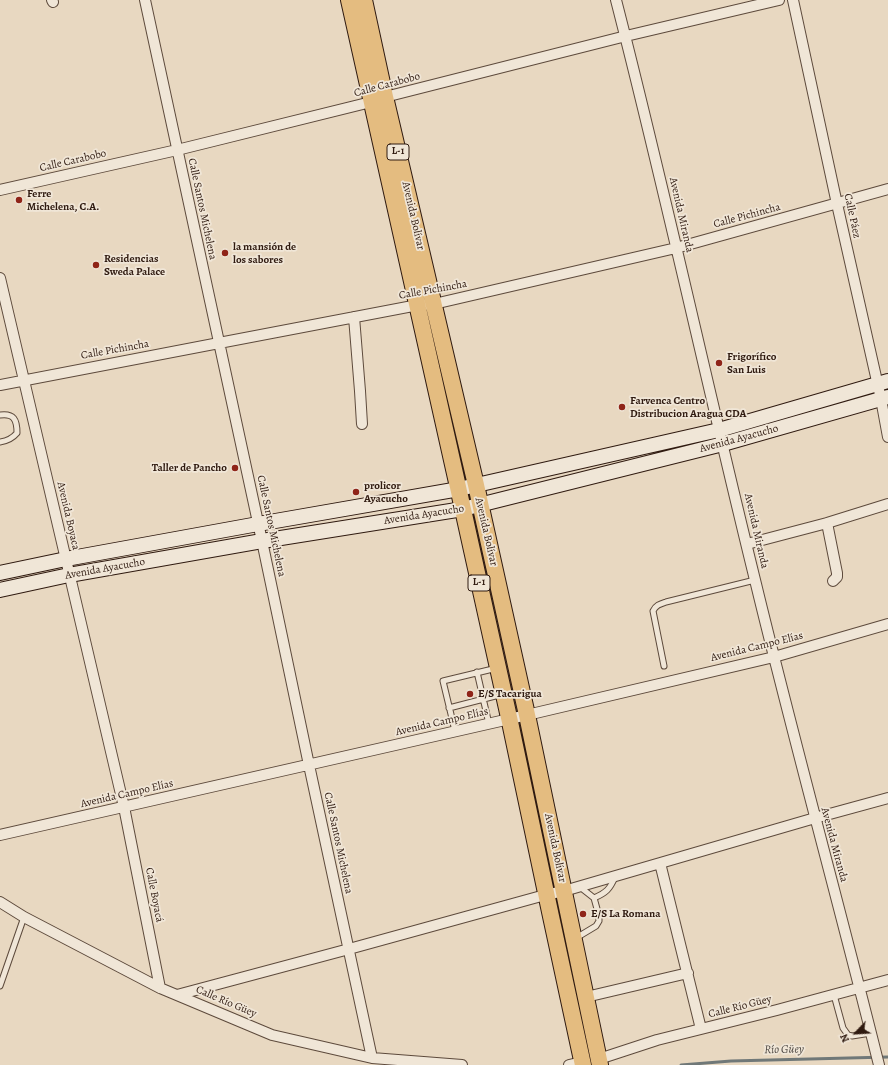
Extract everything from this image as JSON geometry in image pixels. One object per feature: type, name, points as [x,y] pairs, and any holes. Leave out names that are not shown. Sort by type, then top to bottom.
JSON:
[{"type":"main road","name":"Avenida Bolívar","points":[[349,0],[434,304],[527,715],[571,889],[574,939],[599,1062]]},
{"type":"main road","name":"Avenida Bolívar","points":[[364,0],[378,100],[418,304],[504,694],[578,1064]]},
{"type":"street","name":"Calle Santos Michelena","points":[[145,0],[372,1058]]},
{"type":"street","name":"Avenida Miranda","points":[[616,0],[626,36],[774,657],[879,1065]]},
{"type":"street","name":"Calle Carabobo","points":[[0,190],[177,150],[626,36],[779,0]]},
{"type":"street","name":"Calle Páez","points":[[793,0],[837,204],[883,383],[888,437]]},
{"type":"street","name":"Calle Pichincha","points":[[0,384],[418,304],[434,304],[676,248],[888,189]]},
{"type":"street","name":"Avenida Boyaca","points":[[0,278],[124,807]]},
{"type":"street","points":[[354,317],[362,424]]},
{"type":"street","name":"Avenida Ayacucho","points":[[0,573],[66,559],[459,489],[719,430],[883,383]]},
{"type":"street","name":"Avenida Ayacucho","points":[[0,590],[69,575],[262,541],[463,509],[723,444],[884,398]]},
{"type":"street","points":[[747,544],[827,523],[888,504]]},
{"type":"street","points":[[827,523],[837,573],[837,578],[833,581]]},
{"type":"street","name":"Avenida Campo Elías","points":[[0,835],[489,724],[774,657],[888,624]]},
{"type":"street","points":[[177,995],[545,894],[571,889],[888,798]]},
{"type":"street","name":"Calle Boyacá","points":[[124,807],[160,988]]},
{"type":"street","points":[[660,863],[701,1029]]},
{"type":"street","name":"Calle Río Güey","points":[[0,902],[24,917],[160,988],[272,1035],[372,1058],[462,1065]]},
{"type":"street","points":[[586,998],[688,973]]},
{"type":"street","name":"Calle Río Güey","points":[[599,1062],[657,1040],[888,980]]},
{"type":"lane","points":[[0,415],[5,414],[11,416],[15,420],[17,433],[8,441],[0,442]]},
{"type":"lane","points":[[664,666],[653,611],[654,607],[666,602],[755,580]]},
{"type":"lane","points":[[454,731],[442,681],[498,668]]},
{"type":"lane","points":[[478,672],[489,724]]},
{"type":"lane","points":[[449,708],[504,694]]},
{"type":"lane","points":[[571,889],[594,898],[605,893],[610,887],[615,876]]},
{"type":"lane","points":[[574,939],[598,924],[599,916],[594,898]]},
{"type":"lane","points":[[0,986],[24,917]]},
{"type":"lane","points":[[834,995],[843,1028],[848,1035],[852,1036],[871,1033]]},
{"type":"waterway","name":"Río Güey","points":[[681,1065],[731,1061],[888,1057]]},
{"type":"place","name":"Ferre Michelena, C.A.","points":[[19,200]]},
{"type":"place","name":"la mansión de los sabores","points":[[225,253]]},
{"type":"place","name":"Residencias Sweda Palace","points":[[96,265]]},
{"type":"place","name":"Frigorífico San Luis","points":[[719,363]]},
{"type":"place","name":"Farvenca Centro Distribucion Aragua CDA","points":[[622,407]]},
{"type":"place","name":"Taller de Pancho","points":[[235,468]]},
{"type":"place","name":"prolicor Ayacucho","points":[[356,492]]},
{"type":"place","name":"E/S Tacarigua","points":[[470,694]]},
{"type":"place","name":"E/S La Romana","points":[[583,914]]}]
